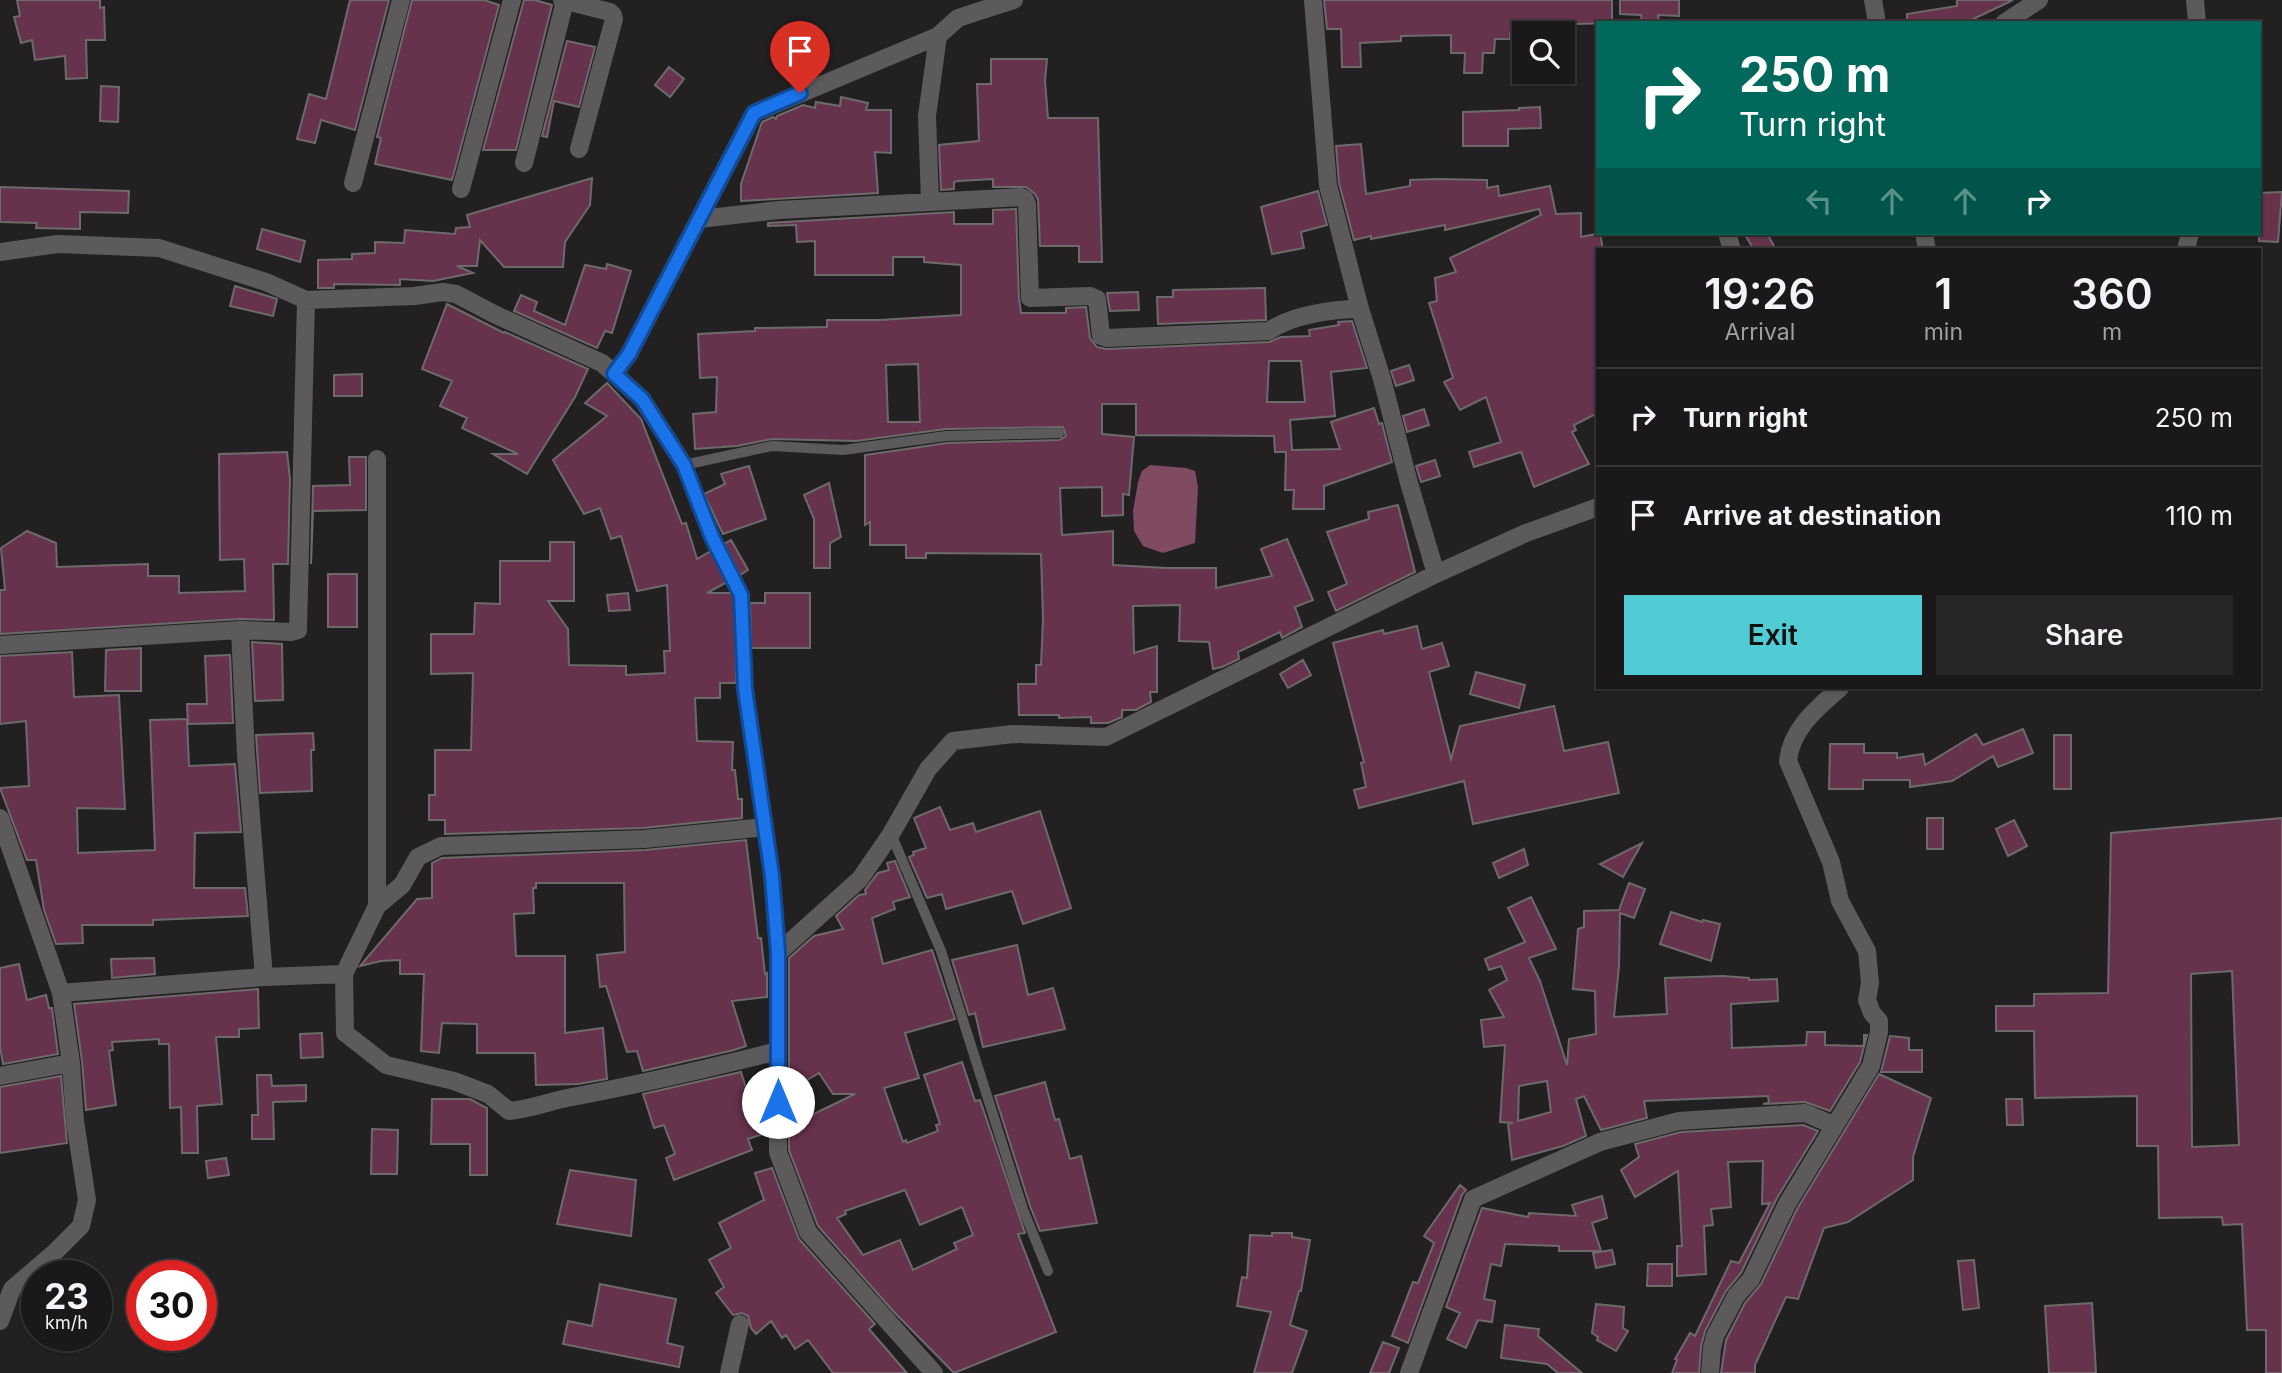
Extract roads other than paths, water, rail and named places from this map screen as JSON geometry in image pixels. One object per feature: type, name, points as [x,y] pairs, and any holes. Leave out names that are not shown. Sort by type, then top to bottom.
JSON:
[{"type":"street","points":[[353,183],[401,0]]},
{"type":"street","points":[[461,189],[512,0]]},
{"type":"street","points":[[524,163],[564,0],[610,12],[614,19],[579,149]]},
{"type":"street","points":[[614,374],[629,354],[754,113],[938,36],[958,18],[1014,0]]},
{"type":"street","points":[[1313,0],[1328,185],[1360,309],[1436,574]]},
{"type":"street","points":[[1873,0],[1877,21]]},
{"type":"street","points":[[2007,21],[2039,0]]},
{"type":"street","points":[[2195,0],[2197,21]]},
{"type":"street","points":[[930,201],[927,116],[938,36]]},
{"type":"street","points":[[699,219],[779,209],[1021,197],[1025,199],[1030,298],[1090,296],[1097,299],[1099,330],[1101,336],[1107,338],[1269,331],[1281,322],[1342,309],[1360,309]]},
{"type":"street","points":[[0,252],[58,244],[159,248],[266,282],[306,300],[414,296],[443,292],[456,294],[602,363],[642,399],[684,465]]},
{"type":"street","points":[[0,645],[240,630],[298,630],[306,300]]},
{"type":"street","points":[[377,459],[377,906]]},
{"type":"street","points":[[934,1373],[808,1232],[778,1152],[778,953],[860,879],[891,834],[928,769],[953,741],[1013,734],[1106,737],[1436,574],[1526,533],[1596,508]]},
{"type":"street","points":[[240,630],[246,755],[264,977]]},
{"type":"street","points":[[1710,1373],[1715,1336],[1737,1296],[1751,1279],[1787,1204],[1871,1066],[1879,1032],[1879,1021],[1872,1013],[1867,1000],[1870,983],[1867,951],[1840,901],[1831,862],[1788,761],[1789,747],[1811,713],[1839,689]]},
{"type":"street","points":[[0,818],[61,993],[87,1200],[81,1226],[12,1289],[0,1321]]},
{"type":"street","points":[[765,827],[644,839],[441,846],[418,857],[402,885],[377,906],[344,974],[345,1033],[386,1065],[454,1081],[488,1094],[509,1111],[529,1109],[547,1101],[660,1080],[778,1051]]},
{"type":"street","points":[[61,993],[264,977],[344,974]]},
{"type":"street","points":[[0,1076],[71,1063]]},
{"type":"street","points":[[1409,1373],[1473,1199],[1600,1142],[1679,1121],[1805,1113],[1833,1125]]},
{"type":"street","points":[[729,1373],[740,1324]]},
{"type":"lane","points":[[778,953],[765,827],[745,689],[741,595],[712,537],[684,465],[772,446],[843,450],[946,436],[1059,433]]},
{"type":"lane","points":[[891,834],[941,951],[1023,1209],[1048,1271]]}]
